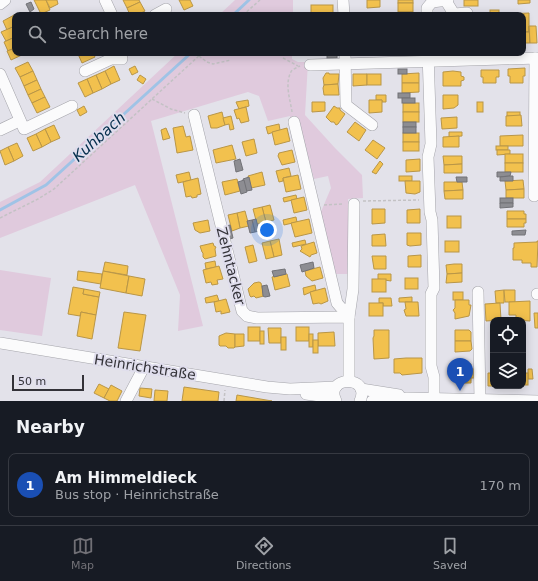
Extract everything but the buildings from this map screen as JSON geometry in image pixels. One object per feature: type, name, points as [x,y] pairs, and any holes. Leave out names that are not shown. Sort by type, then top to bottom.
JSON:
[{"type":"street","points":[[0,4],[6,0]]},
{"type":"street","points":[[105,0],[111,12]]},
{"type":"street","points":[[343,0],[344,12]]},
{"type":"street","points":[[427,12],[427,8],[432,2],[447,1],[453,12]]},
{"type":"street","points":[[160,12],[166,9]]},
{"type":"street","points":[[85,71],[121,56]]},
{"type":"street","points":[[428,57],[430,73],[431,144],[428,157],[434,288],[431,294],[431,366],[434,378],[434,398]]},
{"type":"street","points":[[345,58],[346,105],[372,125]]},
{"type":"street","points":[[304,66],[345,58],[537,58],[534,196]]},
{"type":"street","points":[[0,74],[19,121],[24,129],[72,106]]},
{"type":"street","name":"Zehntacker","points":[[194,115],[242,310],[247,316],[257,318],[349,317]]},
{"type":"street","points":[[0,130],[19,121]]},
{"type":"street","points":[[294,122],[337,303],[349,317]]},
{"type":"street","points":[[349,380],[349,317],[353,289],[354,204]]},
{"type":"street","points":[[334,289],[353,289]]},
{"type":"street","points":[[478,292],[480,400]]},
{"type":"street","name":"Heinrichstraße","points":[[0,343],[267,387],[290,389],[307,394],[335,396]]},
{"type":"street","points":[[126,401],[144,367]]},
{"type":"street","points":[[335,396],[339,383],[349,380],[354,382],[361,389],[396,394],[407,398]]},
{"type":"street","points":[[360,401],[362,394],[361,389]]},
{"type":"street","points":[[372,401],[407,398],[519,401],[538,400]]},
{"type":"path","points":[[247,12],[260,0]]},
{"type":"path","points":[[0,218],[38,199],[54,189],[199,56],[207,62],[213,64],[231,60]]},
{"type":"path","points":[[283,58],[304,66]]},
{"type":"path","points":[[294,122],[288,80],[292,70],[304,66]]},
{"type":"path","points":[[152,99],[170,109],[194,115]]},
{"type":"path","points":[[391,200],[430,200]]},
{"type":"shaded area","points":[[235,0],[293,0],[293,12],[222,12]]},
{"type":"shaded area","points":[[175,56],[292,56],[292,59],[298,62],[308,62],[305,115],[362,175],[363,198],[348,199],[349,274],[334,274],[320,214],[331,188],[328,176],[314,179],[307,153],[298,154],[290,116],[268,121],[259,96],[248,92],[151,121],[203,326],[178,331],[180,295],[135,185],[0,238],[0,202],[40,182]]},
{"type":"shaded area","points":[[0,270],[51,278],[42,336],[0,330]]},
{"type":"waterway","name":"Kuhbach","points":[[236,12],[249,0]]},
{"type":"waterway","name":"Kuhbach","points":[[0,210],[46,185],[188,56]]},
{"type":"place","name":"Am Himmeldieck","points":[[460,391]]}]
